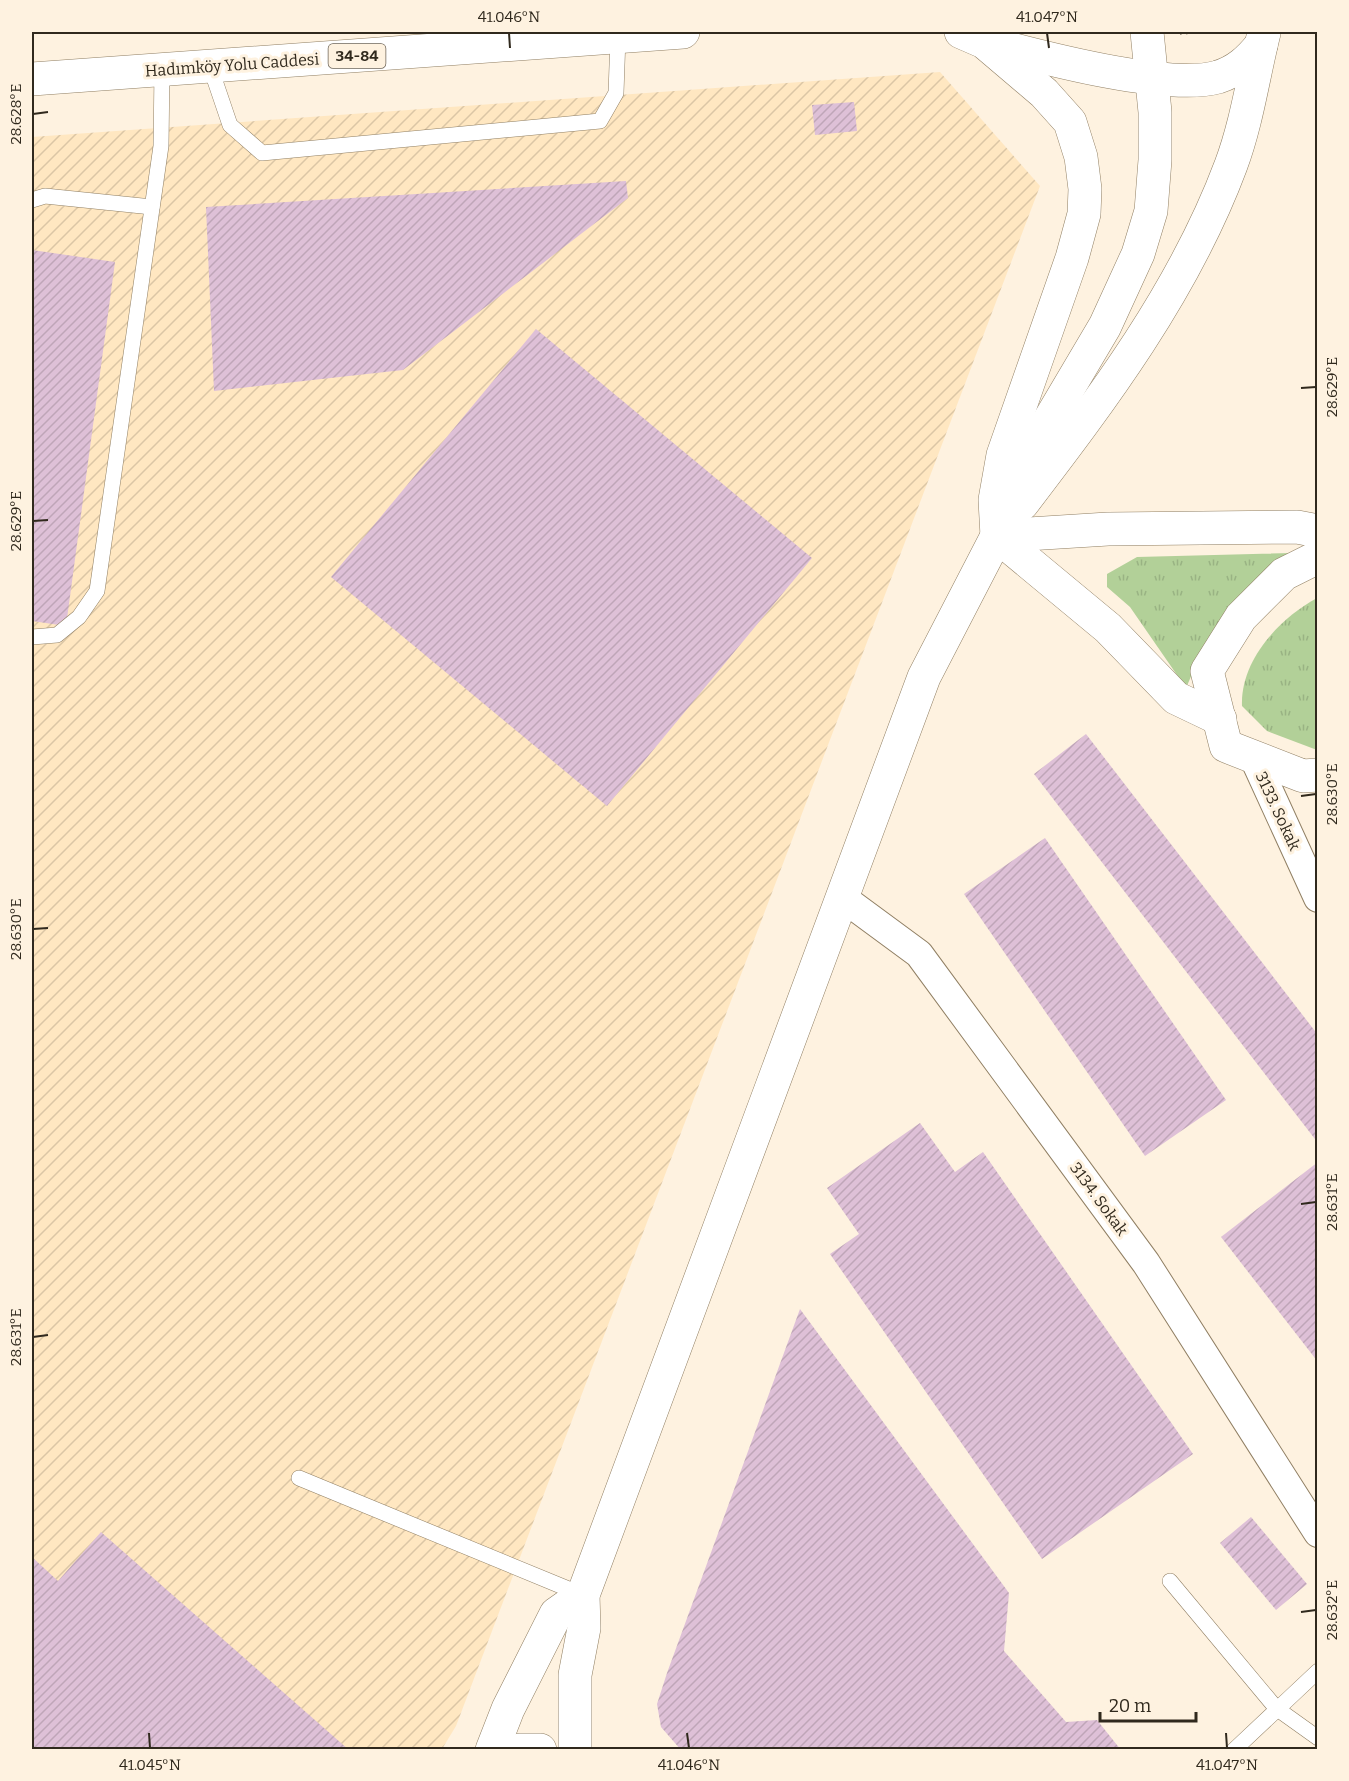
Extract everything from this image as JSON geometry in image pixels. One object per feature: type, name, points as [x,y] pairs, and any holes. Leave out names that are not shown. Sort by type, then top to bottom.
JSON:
[{"type":"main road","name":"Hadımköy Yolu Caddesi","points":[[32,79],[683,32]]},
{"type":"main road","points":[[575,1749],[575,1675],[584,1628],[583,1595],[924,677],[997,536],[1034,446],[1105,326],[1138,254],[1150,212],[1155,160],[1155,112],[1150,77],[1148,32]]},
{"type":"main road","points":[[973,37],[1051,60],[1177,80],[1217,77],[1235,70],[1250,59],[1262,38]]},
{"type":"main road","points":[[973,37],[1044,93],[1070,123],[1081,157],[1085,189],[1084,214],[1072,258],[1003,455],[995,500],[997,536],[1108,628],[1176,698],[1220,719]]},
{"type":"main road","points":[[997,536],[1087,420],[1150,328],[1207,224],[1232,163],[1251,96],[1262,38]]},
{"type":"main road","points":[[997,536],[1108,529],[1297,527],[1317,531]]},
{"type":"main road","points":[[1317,557],[1284,574],[1241,617],[1208,671],[1226,746],[1303,776],[1317,775]]},
{"type":"main road","points":[[492,1749],[508,1709],[556,1614],[583,1595]]},
{"type":"main road","points":[[520,1749],[540,1749]]},
{"type":"street","name":"3133. Sokak","points":[[1252,756],[1317,898]]},
{"type":"street","name":"3134. Sokak","points":[[843,898],[920,954],[1146,1263],[1317,1533]]},
{"type":"lane","points":[[210,66],[230,126],[262,153],[600,121],[616,93],[618,37]]},
{"type":"lane","points":[[32,637],[57,635],[79,617],[98,591],[161,146],[162,70]]},
{"type":"lane","points":[[32,200],[45,196],[152,207]]},
{"type":"lane","points":[[299,1478],[583,1595]]},
{"type":"lane","points":[[1170,1581],[1276,1708],[1317,1738]]},
{"type":"lane","points":[[1234,1749],[1317,1671]]},
{"type":"shaded area","points":[[940,72],[1040,186],[456,1726],[442,1749],[32,1750],[32,137]]},
{"type":"green space","points":[[1293,553],[1199,658],[1186,688],[1130,607],[1107,587],[1107,574],[1137,557]]},
{"type":"green space","points":[[1317,598],[1317,750],[1267,731],[1242,706],[1243,689],[1248,673],[1265,642],[1289,617]]},
{"type":"building","points":[[854,102],[857,131],[815,135],[812,105]]},
{"type":"building","points":[[626,181],[628,198],[403,370],[214,391],[206,207]]},
{"type":"building","points":[[32,250],[115,262],[66,626],[32,621]]},
{"type":"building","points":[[536,329],[812,558],[607,806],[331,577]]},
{"type":"building","points":[[1086,734],[1318,1035],[1318,1143],[1034,774]]},
{"type":"building","points":[[1045,838],[1226,1100],[1145,1156],[964,894]]},
{"type":"building","points":[[920,1123],[955,1172],[983,1152],[1193,1454],[1042,1559],[830,1254],[859,1234],[827,1188]]},
{"type":"building","points":[[1318,1162],[1318,1362],[1221,1237]]},
{"type":"building","points":[[800,1309],[1009,1593],[1004,1651],[1066,1722],[1097,1720],[1121,1750],[681,1750],[661,1727],[657,1704],[667,1673]]},
{"type":"building","points":[[1251,1517],[1307,1584],[1276,1610],[1220,1543]]},
{"type":"building","points":[[101,1532],[349,1750],[37,1750],[32,1745],[32,1557],[58,1581]]}]
